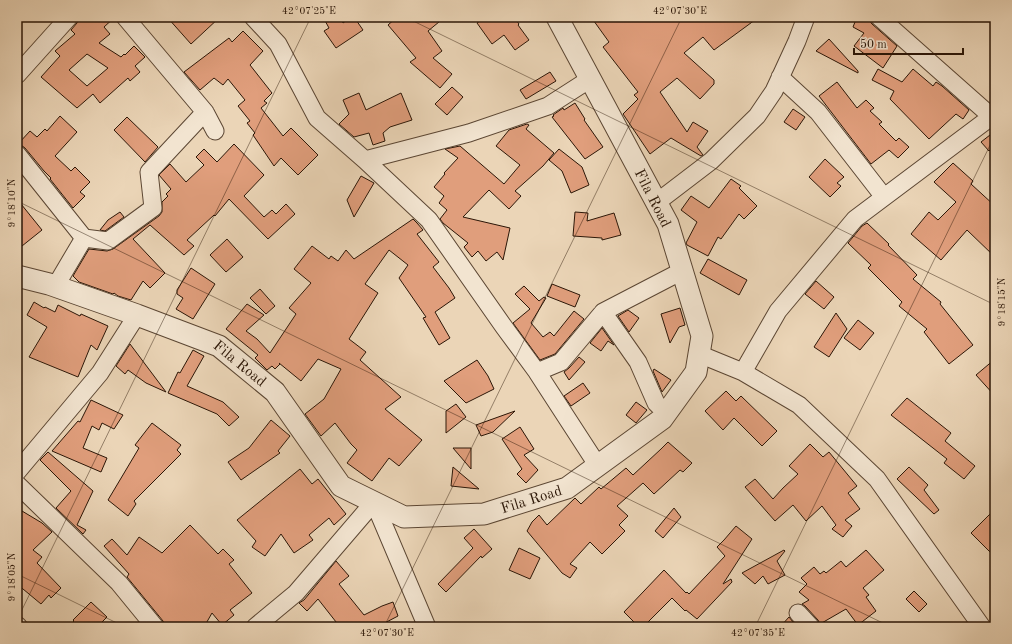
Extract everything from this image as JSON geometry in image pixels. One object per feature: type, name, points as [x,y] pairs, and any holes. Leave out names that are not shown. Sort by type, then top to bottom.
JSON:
[{"type":"street","points":[[17,74],[69,17]]},
{"type":"street","points":[[125,17],[204,112],[215,131]]},
{"type":"street","points":[[253,17],[278,44],[317,118],[429,220],[537,372],[598,466]]},
{"type":"street","name":"Fila Road","points":[[17,276],[55,286],[219,346],[275,392],[341,486],[404,517],[484,514],[567,488],[662,419],[696,372],[702,336],[668,224],[557,17]]},
{"type":"street","points":[[656,203],[711,161],[757,116],[774,91],[806,17]]},
{"type":"street","points":[[743,372],[778,311],[855,218],[993,115],[879,17]]},
{"type":"street","points":[[780,77],[818,112],[884,197]]},
{"type":"street","points":[[364,160],[468,133],[548,106],[590,79]]},
{"type":"street","points":[[17,154],[84,238],[108,241],[153,208],[149,172],[204,112]]},
{"type":"street","points":[[55,286],[84,238]]},
{"type":"street","points":[[537,372],[561,362],[602,312],[682,271]]},
{"type":"street","points":[[602,312],[638,362],[656,403],[666,413]]},
{"type":"street","points":[[17,472],[100,373],[137,315]]},
{"type":"street","points":[[699,354],[743,372],[799,405],[878,479],[982,627]]},
{"type":"street","points":[[17,484],[119,583],[155,627]]},
{"type":"street","points":[[255,627],[296,593],[374,502],[427,627]]},
{"type":"street","points":[[798,613],[811,627]]},
{"type":"building","points":[[79,17],[115,17],[104,27],[110,34],[99,43],[121,57],[134,46],[145,57],[135,66],[140,72],[130,81],[128,78],[100,103],[93,94],[77,108],[41,77],[60,56],[55,51],[75,34],[71,30],[77,23]],"holes":[[[87,54],[108,68],[87,86],[69,70]]]},
{"type":"building","points":[[167,17],[220,17],[191,44]]},
{"type":"building","points":[[323,17],[340,17],[343,23],[351,17],[354,17],[363,30],[336,48],[324,31],[329,28]]},
{"type":"building","points":[[397,17],[408,17],[413,22],[419,17],[445,17],[428,31],[442,51],[433,58],[452,74],[440,88],[410,62],[416,58],[388,25]]},
{"type":"building","points":[[486,17],[514,17],[529,40],[515,50],[504,35],[492,44],[477,23]]},
{"type":"building","points":[[591,17],[759,17],[714,50],[703,37],[684,53],[714,80],[714,84],[700,99],[677,78],[660,92],[687,132],[693,122],[708,131],[697,147],[703,155],[701,156],[671,138],[650,154],[623,114],[638,99],[634,95],[638,92],[603,47],[609,42]]},
{"type":"building","points":[[857,17],[865,17],[897,46],[883,68],[854,46],[864,33],[853,27]]},
{"type":"building","points":[[243,31],[263,51],[250,65],[272,93],[264,101],[267,103],[261,108],[283,136],[291,128],[318,155],[298,175],[281,158],[274,166],[253,135],[255,133],[247,123],[250,121],[238,106],[245,100],[228,79],[223,85],[214,78],[200,90],[184,72],[229,38],[232,42]]},
{"type":"building","points":[[829,39],[858,71],[858,73],[816,51]]},
{"type":"building","points":[[878,69],[902,82],[913,69],[933,86],[936,82],[942,86],[969,110],[963,119],[956,114],[929,139],[890,99],[894,91],[872,80]]},
{"type":"building","points":[[550,72],[556,81],[526,99],[520,90]]},
{"type":"building","points":[[837,82],[857,108],[866,100],[874,108],[870,111],[882,122],[879,124],[896,141],[899,138],[909,147],[898,158],[889,150],[871,164],[819,96]]},
{"type":"building","points":[[452,87],[463,97],[447,115],[435,104]]},
{"type":"building","points":[[359,93],[366,110],[401,93],[412,120],[390,127],[383,133],[385,141],[373,145],[369,133],[354,137],[339,124],[349,114],[343,100]]},
{"type":"building","points":[[575,103],[585,119],[584,120],[603,147],[585,159],[552,117],[563,108],[564,110]]},
{"type":"building","points":[[793,109],[805,117],[796,130],[784,122]]},
{"type":"building","points":[[60,116],[77,132],[55,156],[71,171],[75,167],[90,182],[80,192],[85,196],[73,208],[50,179],[51,178],[25,148],[18,144],[30,131],[37,137],[45,129],[47,131]]},
{"type":"building","points":[[127,117],[158,147],[145,162],[114,130]]},
{"type":"building","points":[[527,124],[529,125],[526,129],[554,153],[543,166],[515,191],[521,196],[509,209],[489,190],[463,217],[510,228],[503,260],[497,252],[486,261],[478,251],[472,257],[464,247],[468,243],[440,219],[447,210],[439,203],[444,196],[434,187],[445,174],[444,173],[458,158],[445,149],[460,146],[504,184],[520,165],[496,146],[509,130]]},
{"type":"building","points":[[990,135],[995,141],[995,145],[989,151],[981,142]]},
{"type":"building","points":[[234,144],[264,175],[244,196],[264,217],[272,210],[276,214],[286,204],[295,214],[268,239],[229,199],[215,216],[214,215],[187,240],[194,246],[184,255],[150,225],[133,239],[165,273],[150,288],[143,281],[131,300],[79,282],[73,276],[89,249],[107,251],[113,249],[159,216],[162,212],[162,202],[168,196],[166,194],[171,189],[159,175],[170,164],[186,182],[204,165],[196,157],[204,149],[217,162]]},
{"type":"building","points":[[559,149],[582,167],[589,185],[571,193],[562,171],[549,160]]},
{"type":"building","points":[[825,159],[844,177],[837,183],[841,186],[830,197],[809,177]]},
{"type":"building","points":[[953,163],[973,181],[971,184],[995,206],[995,257],[967,230],[941,260],[911,234],[929,212],[938,220],[956,202],[934,182]]},
{"type":"building","points":[[361,176],[374,183],[354,217],[347,200]]},
{"type":"building","points":[[731,179],[741,186],[739,188],[757,206],[744,219],[739,214],[721,239],[718,237],[708,256],[687,245],[686,243],[697,222],[681,210],[691,196],[709,208]]},
{"type":"building","points":[[17,199],[42,230],[17,250]]},
{"type":"building","points":[[120,212],[124,217],[105,231],[100,230],[108,220]]},
{"type":"building","points":[[575,212],[588,213],[587,221],[614,213],[621,235],[602,240],[602,238],[573,236]]},
{"type":"building","points":[[413,219],[423,230],[417,234],[439,262],[433,267],[455,298],[435,312],[450,338],[439,345],[423,318],[426,317],[399,278],[408,265],[389,250],[365,284],[378,293],[349,339],[366,352],[360,360],[401,397],[385,409],[422,440],[399,466],[389,458],[372,481],[347,463],[357,450],[335,423],[321,436],[305,414],[324,399],[341,369],[318,359],[301,381],[279,363],[280,364],[275,369],[272,366],[267,370],[255,358],[258,355],[226,329],[247,304],[264,315],[246,331],[257,339],[270,353],[296,314],[289,308],[311,283],[294,269],[312,246],[329,259],[331,256],[338,261],[346,250],[354,259]]},
{"type":"building","points":[[867,223],[889,244],[888,245],[917,275],[913,279],[941,302],[940,304],[973,345],[949,364],[924,332],[927,329],[899,306],[902,302],[868,268],[871,265],[848,243],[862,226]]},
{"type":"building","points":[[227,239],[243,257],[226,272],[210,255]]},
{"type":"building","points":[[708,259],[747,280],[739,295],[700,273]]},
{"type":"building","points":[[191,268],[215,284],[193,319],[176,309],[183,298],[177,294],[177,290]]},
{"type":"building","points":[[816,281],[834,297],[824,309],[805,294]]},
{"type":"building","points":[[552,284],[580,295],[575,307],[547,296]]},
{"type":"building","points":[[524,286],[539,301],[544,297],[546,298],[531,323],[543,337],[550,332],[554,336],[574,311],[584,319],[555,354],[540,360],[513,323],[530,309],[515,294]]},
{"type":"building","points":[[260,289],[275,306],[266,314],[250,298]]},
{"type":"building","points":[[34,302],[55,312],[58,305],[80,316],[81,314],[108,326],[97,350],[91,345],[78,377],[29,357],[47,327],[27,315]]},
{"type":"building","points":[[680,308],[685,325],[679,327],[670,343],[661,314]]},
{"type":"building","points":[[628,310],[639,318],[629,332],[618,316]]},
{"type":"building","points":[[836,313],[847,329],[829,357],[814,347]]},
{"type":"building","points":[[858,320],[874,333],[860,350],[844,338]]},
{"type":"building","points":[[602,328],[614,345],[608,341],[601,351],[590,343]]},
{"type":"building","points":[[130,344],[166,392],[146,383],[128,370],[125,374],[116,366]]},
{"type":"building","points":[[193,350],[204,356],[187,386],[223,402],[239,417],[229,426],[217,414],[168,393],[178,372],[180,373]]},
{"type":"building","points":[[579,357],[585,362],[569,380],[564,372]]},
{"type":"building","points":[[995,359],[995,396],[976,375]]},
{"type":"building","points":[[477,360],[488,376],[494,389],[466,403],[444,381]]},
{"type":"building","points":[[654,369],[671,380],[662,392],[653,371]]},
{"type":"building","points":[[583,383],[590,393],[571,406],[564,396]]},
{"type":"building","points":[[726,391],[736,401],[741,396],[777,431],[762,446],[734,418],[723,430],[705,411]]},
{"type":"building","points":[[907,398],[951,433],[945,441],[975,466],[964,479],[944,463],[947,459],[891,415]]},
{"type":"building","points":[[91,400],[123,415],[114,429],[102,423],[99,430],[92,426],[83,448],[107,458],[101,472],[52,451],[78,421],[80,422]]},
{"type":"building","points":[[636,402],[647,410],[636,423],[626,415]]},
{"type":"building","points":[[456,404],[466,417],[446,433],[446,411]]},
{"type":"building","points":[[515,411],[493,432],[481,436],[476,425]]},
{"type":"building","points":[[271,420],[290,436],[278,451],[280,453],[241,480],[228,462],[249,448]]},
{"type":"building","points":[[152,423],[181,445],[177,450],[181,454],[134,501],[136,504],[128,516],[108,500],[139,448],[135,445]]},
{"type":"building","points":[[520,427],[534,449],[524,455],[538,470],[526,483],[517,474],[522,469],[502,439]]},
{"type":"building","points":[[668,442],[692,463],[683,472],[680,470],[654,494],[643,483],[617,506],[628,516],[619,525],[625,531],[602,554],[590,542],[570,564],[577,568],[570,578],[562,573],[527,531],[532,522],[539,515],[547,525],[575,498],[581,504],[599,487],[601,489],[626,468],[633,475]]},
{"type":"building","points":[[810,444],[823,457],[829,452],[857,486],[848,493],[860,509],[845,520],[852,526],[843,537],[832,529],[836,525],[822,506],[806,521],[793,505],[775,521],[745,487],[755,479],[773,499],[798,474],[789,466]]},
{"type":"building","points":[[453,448],[471,448],[471,469]]},
{"type":"building","points":[[48,452],[93,491],[77,525],[86,530],[83,534],[56,508],[71,491],[40,460]]},
{"type":"building","points":[[453,467],[479,489],[451,486]]},
{"type":"building","points":[[909,467],[928,485],[924,490],[939,510],[934,514],[897,479]]},
{"type":"building","points":[[300,469],[312,484],[318,479],[346,514],[334,525],[329,518],[309,535],[313,540],[294,553],[281,534],[265,556],[252,547],[256,541],[237,520]]},
{"type":"building","points":[[17,508],[42,523],[52,532],[33,550],[42,557],[37,563],[61,588],[51,598],[49,595],[41,604],[17,584]]},
{"type":"building","points":[[674,508],[681,517],[663,538],[655,531]]},
{"type":"building","points":[[995,509],[995,557],[971,533]]},
{"type":"building","points":[[190,525],[218,554],[223,549],[234,560],[229,564],[252,593],[230,610],[234,615],[222,625],[212,613],[204,627],[165,627],[163,621],[127,577],[129,574],[104,546],[112,539],[127,555],[139,537],[162,553]]},
{"type":"building","points":[[736,526],[752,539],[723,584],[731,579],[732,582],[697,619],[686,610],[685,611],[672,598],[643,627],[639,627],[624,612],[664,570],[686,593],[687,592],[689,594],[725,556],[717,547]]},
{"type":"building","points":[[474,529],[492,549],[482,558],[481,556],[446,592],[438,584],[473,548],[464,538]]},
{"type":"building","points":[[519,548],[540,558],[530,579],[509,570]]},
{"type":"building","points":[[784,550],[785,551],[777,561],[785,575],[768,584],[763,576],[755,584],[742,573]]},
{"type":"building","points":[[866,550],[884,570],[863,588],[869,595],[866,597],[876,611],[858,625],[846,609],[820,624],[802,604],[809,600],[799,592],[807,584],[801,578],[814,567],[820,574],[824,571],[826,573],[841,561],[846,567]]},
{"type":"building","points":[[336,561],[349,576],[339,584],[364,615],[393,602],[398,616],[377,627],[340,627],[318,599],[307,611],[299,603],[304,600]]},
{"type":"building","points":[[914,591],[927,604],[919,612],[906,599]]},
{"type":"building","points":[[91,602],[107,617],[97,627],[68,627],[74,621],[73,620]]},
{"type":"building","points":[[789,617],[797,627],[780,627]]}]
